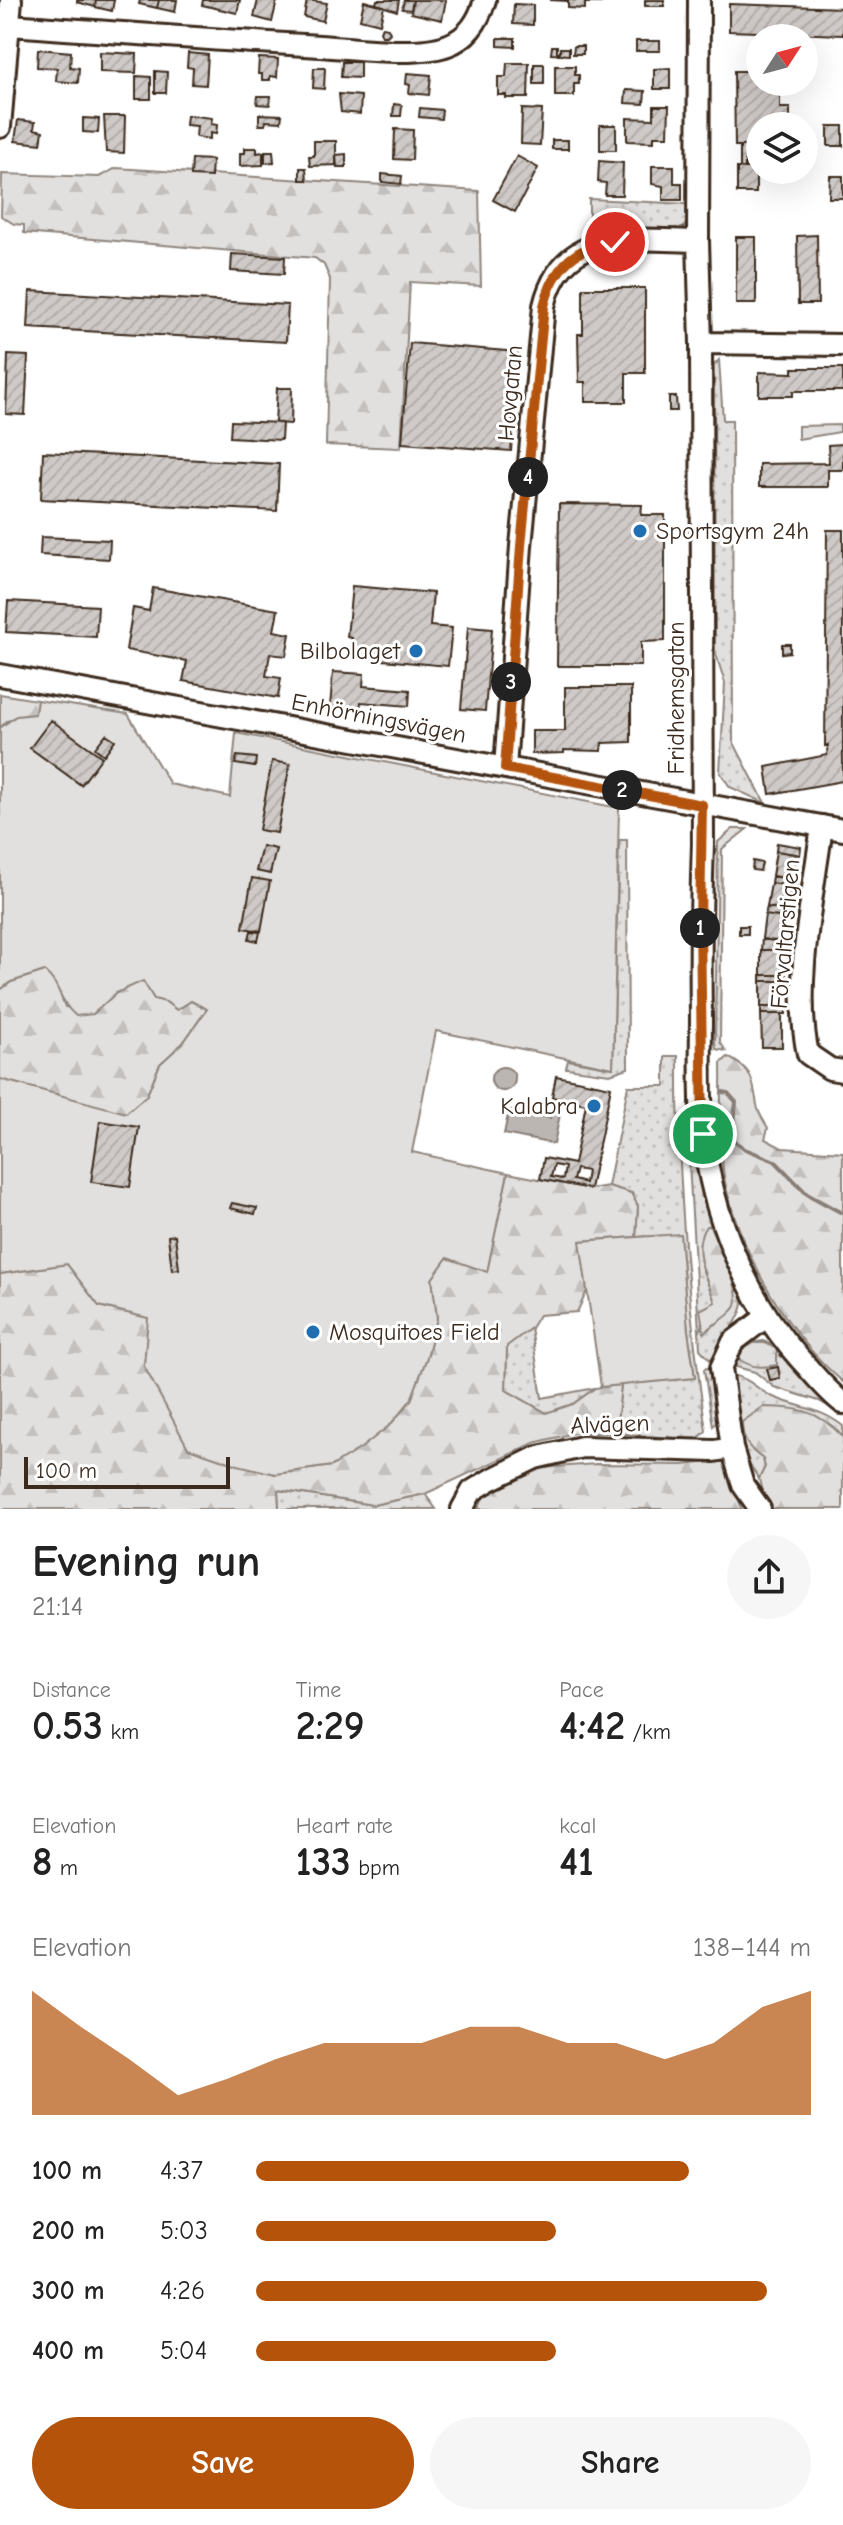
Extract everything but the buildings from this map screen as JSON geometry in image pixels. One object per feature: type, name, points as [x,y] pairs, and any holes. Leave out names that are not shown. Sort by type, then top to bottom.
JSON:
[{"type":"street","points":[[0,127],[11,0]]},
{"type":"street","points":[[8,25],[328,47],[431,49],[462,38],[475,25],[485,0]]},
{"type":"street","name":"Fridhemsgatan","points":[[699,0],[703,1134],[731,1243],[766,1317],[843,1403]]},
{"type":"street","name":"Hovgatan","points":[[505,768],[521,546],[548,287],[575,253],[600,243],[698,241]]},
{"type":"street","points":[[701,343],[843,345]]},
{"type":"street","name":"Enhörningsvägen","points":[[0,675],[843,830]]},
{"type":"street","name":"Förvaltarstigen","points":[[822,826],[808,936],[803,1031],[808,1054],[830,1069],[843,1071]]},
{"type":"street","points":[[760,1509],[743,1485],[732,1448],[722,1391],[722,1361],[733,1342],[766,1317]]},
{"type":"street","name":"Alvägen","points":[[462,1509],[472,1491],[490,1480],[535,1458],[582,1447],[714,1451],[732,1448]]},
{"type":"green space","points":[[116,168],[479,191],[481,286],[410,282],[401,448],[326,445],[330,279],[324,265],[315,258],[24,233],[24,225],[14,224],[1,216],[2,174],[99,177]]},
{"type":"green space","points":[[589,199],[688,204],[687,221],[682,230],[594,233],[589,227]]},
{"type":"green space","points":[[719,360],[723,420],[732,420],[733,741],[765,803],[730,787],[720,772],[725,683],[715,651],[714,365]]},
{"type":"green space","points":[[840,425],[840,432],[798,439],[798,426]]},
{"type":"green space","points":[[0,694],[37,700],[36,714],[7,721],[0,728]]},
{"type":"green space","points":[[37,700],[128,714],[170,784],[230,797],[236,733],[619,808],[613,1068],[436,1031],[412,1152],[508,1173],[487,1272],[447,1258],[432,1279],[437,1318],[411,1400],[390,1425],[332,1466],[275,1474],[188,1448],[144,1366],[148,1318],[99,1306],[67,1264],[0,1274],[0,1079],[126,1113],[147,1095],[160,1064],[183,1043],[207,1009],[191,1001],[177,1010],[166,1002],[154,999],[143,981],[116,993],[93,1014],[76,1016],[44,971],[11,982],[0,990],[0,728],[16,716],[35,714]]},
{"type":"green space","points":[[733,829],[747,829],[722,849],[720,1042],[726,1051],[716,1049],[715,1043],[718,842]]},
{"type":"green space","points":[[619,840],[627,840],[628,1068],[610,1074],[566,1068],[568,1060],[613,1068]]},
{"type":"green space","points":[[45,971],[55,980],[65,1007],[93,1014],[116,993],[143,980],[154,999],[166,1002],[177,1010],[191,1001],[207,1009],[183,1043],[160,1064],[147,1095],[126,1114],[0,1079],[0,990],[11,982]]},
{"type":"green space","points":[[665,1056],[678,1056],[679,1150],[685,1244],[706,1431],[692,1440],[616,1433],[621,1385],[695,1377],[680,1235],[636,1237],[638,1206],[632,1193],[608,1186],[628,1086],[665,1086]]},
{"type":"green space","points":[[728,1057],[750,1076],[759,1111],[768,1128],[765,1139],[782,1148],[843,1152],[843,1382],[804,1342],[771,1295],[735,1217],[724,1176],[721,1144],[721,1063]]},
{"type":"green space","points":[[689,1061],[692,1062],[694,1123],[702,1182],[712,1221],[738,1281],[743,1302],[735,1323],[710,1360],[700,1349],[689,1163]],"holes":[[[710,1226],[738,1290],[701,1329],[706,1308],[715,1302],[701,1266]]]},
{"type":"green space","points":[[508,1173],[590,1189],[608,1186],[631,1193],[638,1206],[636,1237],[581,1241],[587,1291],[577,1312],[539,1315],[531,1328],[507,1346],[506,1390],[546,1413],[573,1404],[595,1388],[621,1385],[616,1433],[574,1433],[534,1443],[425,1494],[373,1505],[278,1490],[279,1509],[0,1509],[0,1274],[67,1264],[99,1306],[149,1318],[144,1366],[275,1474],[332,1466],[390,1425],[411,1400],[437,1318],[432,1279],[447,1257],[487,1271]]},
{"type":"green space","points":[[706,1226],[710,1226],[734,1281],[737,1302],[731,1313],[704,1333],[700,1310],[715,1302],[700,1254],[701,1235]]},
{"type":"green space","points":[[680,1234],[695,1378],[601,1387],[580,1241]]},
{"type":"green space","points":[[531,1328],[542,1398],[595,1388],[573,1404],[547,1413],[506,1390],[507,1345]]},
{"type":"green space","points":[[763,1341],[778,1347],[843,1411],[843,1415],[819,1401],[774,1387],[755,1372],[733,1366],[743,1348]]},
{"type":"green space","points":[[754,1343],[765,1343],[777,1349],[777,1365],[758,1367],[740,1360],[739,1352]]},
{"type":"green space","points":[[710,1369],[719,1419],[713,1426],[704,1370]]},
{"type":"green space","points":[[732,1375],[771,1396],[834,1420],[843,1426],[843,1437],[829,1423],[753,1451],[763,1459],[765,1467],[759,1479],[743,1455],[738,1439]]},
{"type":"green space","points":[[763,1407],[787,1408],[816,1415],[843,1437],[843,1509],[766,1509],[759,1479],[765,1467],[763,1459],[747,1444],[742,1422]]},
{"type":"green space","points":[[725,1460],[742,1509],[478,1509],[484,1495],[541,1468],[596,1464],[683,1465]]},
{"type":"green space","points":[[278,1490],[373,1505],[425,1494],[436,1509],[279,1509]]},
{"type":"shaded area","points":[[503,1067],[512,1070],[515,1079],[512,1088],[503,1091],[494,1088],[491,1079],[494,1070]]},
{"type":"shaded area","points":[[509,1110],[550,1118],[552,1112],[560,1114],[554,1144],[504,1134]]},
{"type":"waterway","points":[[723,1092],[736,1102],[735,1141],[745,1149],[775,1161],[807,1194],[840,1212]]},
{"type":"place","name":"Sportsgym 24h","points":[[640,531]]},
{"type":"place","name":"Bilbolaget","points":[[416,651]]},
{"type":"place","name":"Kalabra","points":[[594,1106]]},
{"type":"place","name":"Mosquitoes Field","points":[[313,1332]]},
{"type":"route","points":[[615,242],[586,248],[568,259],[548,287],[544,306],[521,546],[505,768],[702,805],[703,1134]]}]
